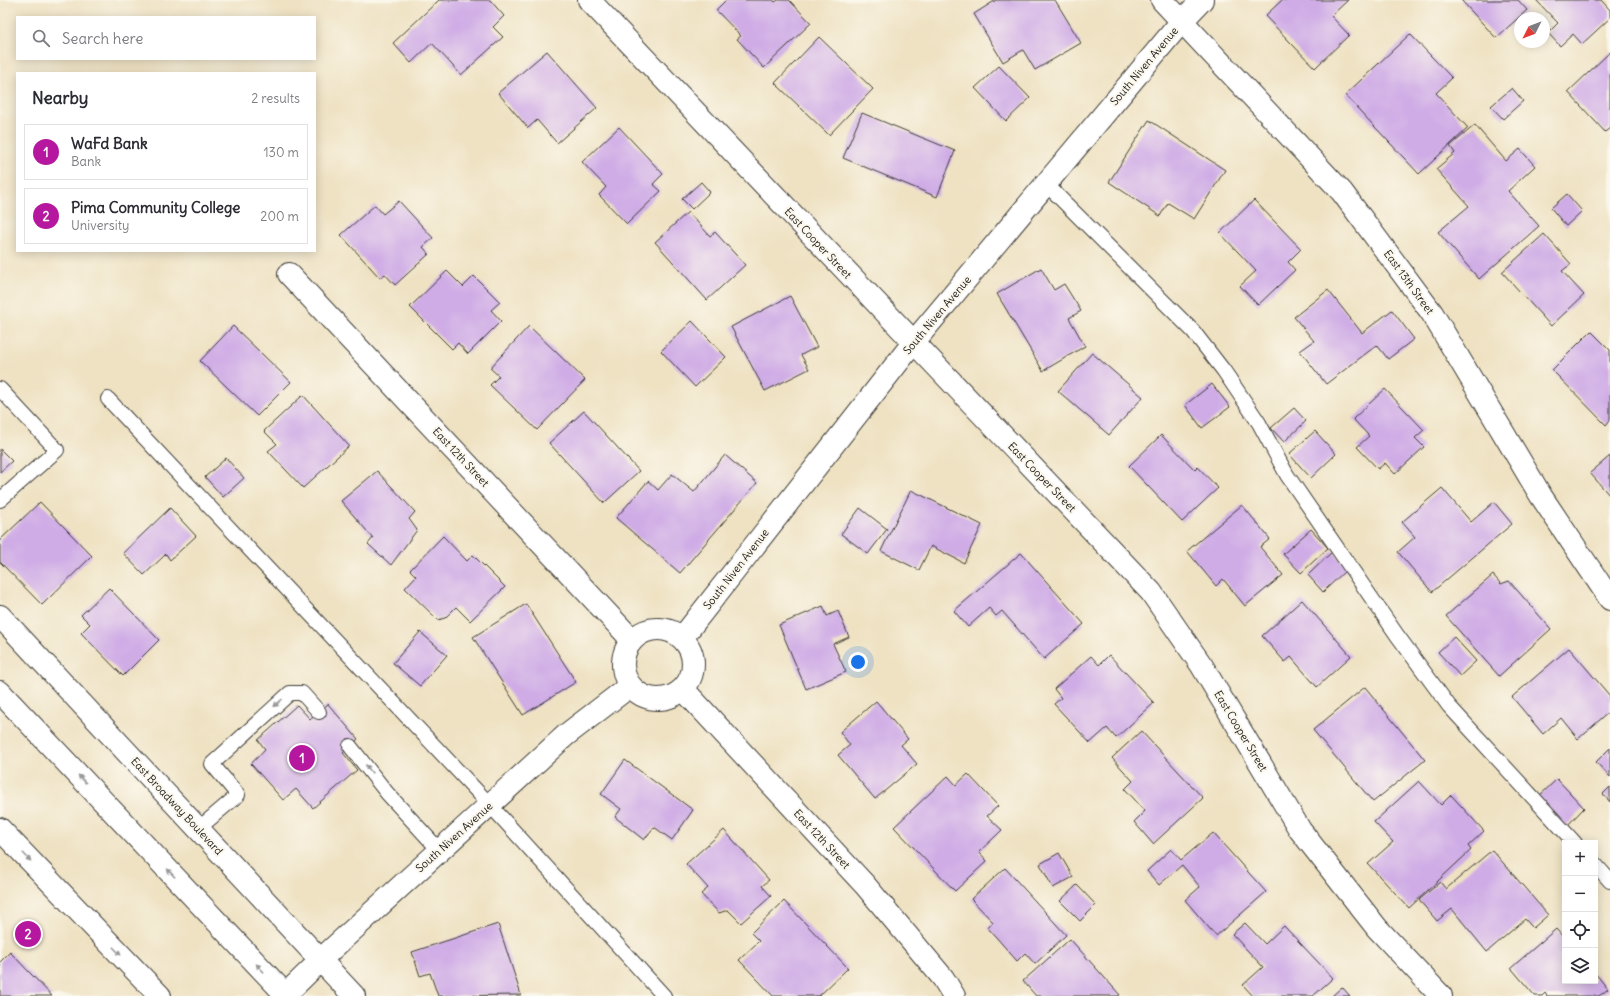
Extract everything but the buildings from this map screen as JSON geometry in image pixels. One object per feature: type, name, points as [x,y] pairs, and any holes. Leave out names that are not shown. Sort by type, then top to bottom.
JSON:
[{"type":"street","name":"East Cooper Street","points":[[589,0],[1151,592],[1202,666],[1300,830],[1376,928],[1441,996]]},
{"type":"street","name":"East 13th Street","points":[[1162,0],[1342,192],[1432,313],[1541,496],[1610,599]]},
{"type":"street","name":"South Niven Avenue","points":[[682,638],[913,343],[1182,21],[1202,0]]},
{"type":"street","name":"East 12th Street","points":[[290,274],[632,640]]},
{"type":"street","name":"East Broadway Boulevard","points":[[0,616],[354,996]]},
{"type":"street","points":[[658,628],[669,630],[682,638],[688,644],[694,667],[691,678],[683,689],[674,696],[663,699],[651,699],[639,694],[630,686],[622,665],[624,653],[632,640],[647,630],[658,628]]},
{"type":"street","name":"South Niven Avenue","points":[[286,996],[320,960],[566,735],[630,686]]},
{"type":"street","name":"East 12th Street","points":[[683,689],[865,885],[943,978],[954,996]]},
{"type":"street","points":[[0,692],[286,996]]},
{"type":"street","points":[[0,829],[160,996]]},
{"type":"lane","points":[[1046,184],[1193,331],[1224,371],[1259,423],[1287,475],[1397,634],[1449,706],[1572,840]]},
{"type":"lane","points":[[0,389],[57,450],[0,500]]},
{"type":"lane","points":[[108,400],[490,805],[664,996]]},
{"type":"lane","points":[[198,829],[238,795],[212,764],[290,693],[302,693],[319,712]]},
{"type":"lane","points":[[350,746],[387,793],[440,851]]},
{"type":"lane","points":[[1598,867],[1610,881]]},
{"type":"place","name":"WaFd Bank","points":[[302,758]]},
{"type":"place","name":"Pima Community College","points":[[28,934]]}]
